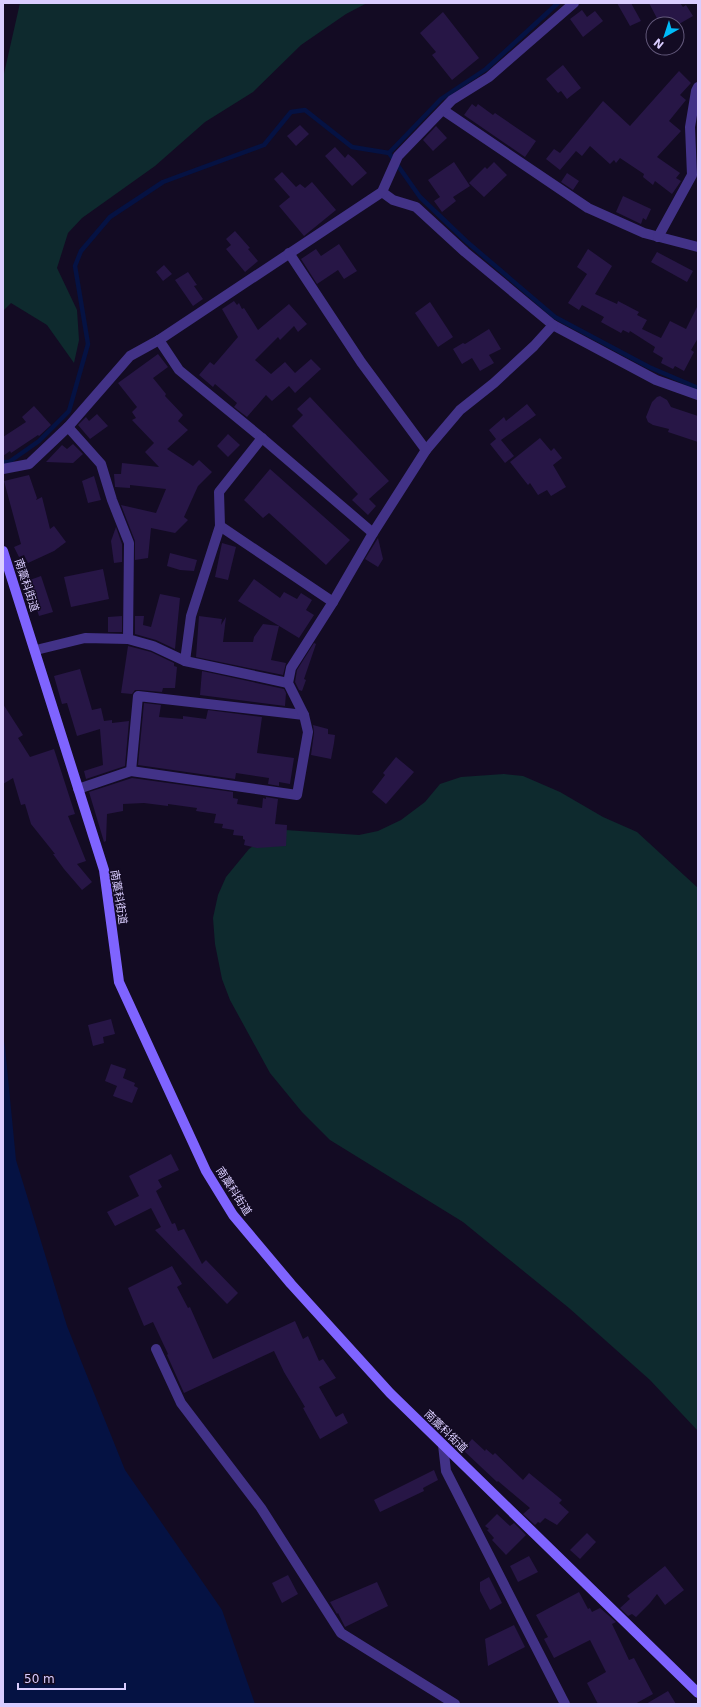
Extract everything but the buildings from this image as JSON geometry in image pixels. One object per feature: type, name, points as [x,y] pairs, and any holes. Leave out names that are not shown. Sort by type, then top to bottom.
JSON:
[{"type":"main road","name":"南藁科街道","points":[[3,551],[36,650],[104,870],[118,982],[206,1171],[233,1215],[291,1284],[390,1393],[698,1693]]},
{"type":"street","points":[[3,469],[29,464],[68,428],[130,356],[159,340],[382,192],[398,156],[452,100],[489,76],[574,3]]},
{"type":"street","points":[[658,237],[692,175],[690,127],[698,87]]},
{"type":"street","points":[[443,110],[588,208],[644,233],[698,247]]},
{"type":"street","points":[[382,192],[393,200],[416,207],[465,252],[552,325],[656,380],[698,395]]},
{"type":"street","points":[[289,253],[361,362],[426,450]]},
{"type":"street","points":[[78,789],[131,771],[297,795],[308,732],[304,715],[288,683],[290,668],[333,602],[373,533],[426,450],[460,410],[500,378],[534,346],[552,325]]},
{"type":"street","points":[[159,340],[179,370],[262,438],[373,533]]},
{"type":"street","points":[[68,428],[100,464],[129,543],[128,639]]},
{"type":"street","points":[[184,661],[191,616],[220,526],[219,492],[262,438]]},
{"type":"street","points":[[220,526],[333,602]]},
{"type":"street","points":[[36,650],[85,638],[128,639],[153,646],[184,661],[288,683]]},
{"type":"street","points":[[131,771],[138,696],[304,715]]},
{"type":"street","points":[[156,1350],[181,1403],[261,1508],[341,1633],[455,1704]]},
{"type":"street","points":[[443,1444],[446,1471],[565,1704]]},
{"type":"green space","points":[[20,3],[367,3],[346,14],[301,45],[253,92],[205,122],[155,166],[82,218],[68,233],[57,268],[77,310],[79,340],[74,363],[47,325],[11,303],[3,311],[3,78]]},
{"type":"green space","points":[[504,774],[523,776],[560,792],[603,817],[637,832],[698,888],[698,1431],[650,1380],[569,1308],[463,1222],[330,1140],[302,1112],[270,1073],[230,1000],[222,979],[215,944],[213,918],[218,895],[226,877],[249,849],[265,837],[285,830],[359,835],[378,831],[401,820],[425,802],[440,784],[461,777]]},
{"type":"shaded area","points":[[3,1035],[16,1160],[67,1326],[125,1470],[222,1610],[255,1704],[3,1704]]},
{"type":"waterway","points":[[389,153],[441,99],[486,69],[558,3]]},
{"type":"waterway","points":[[3,462],[9,462],[39,441],[69,411],[88,344],[75,266],[81,251],[110,217],[163,182],[264,145],[291,112],[305,110],[352,147],[389,153],[420,197],[466,241],[555,317],[649,367],[698,388]]}]
